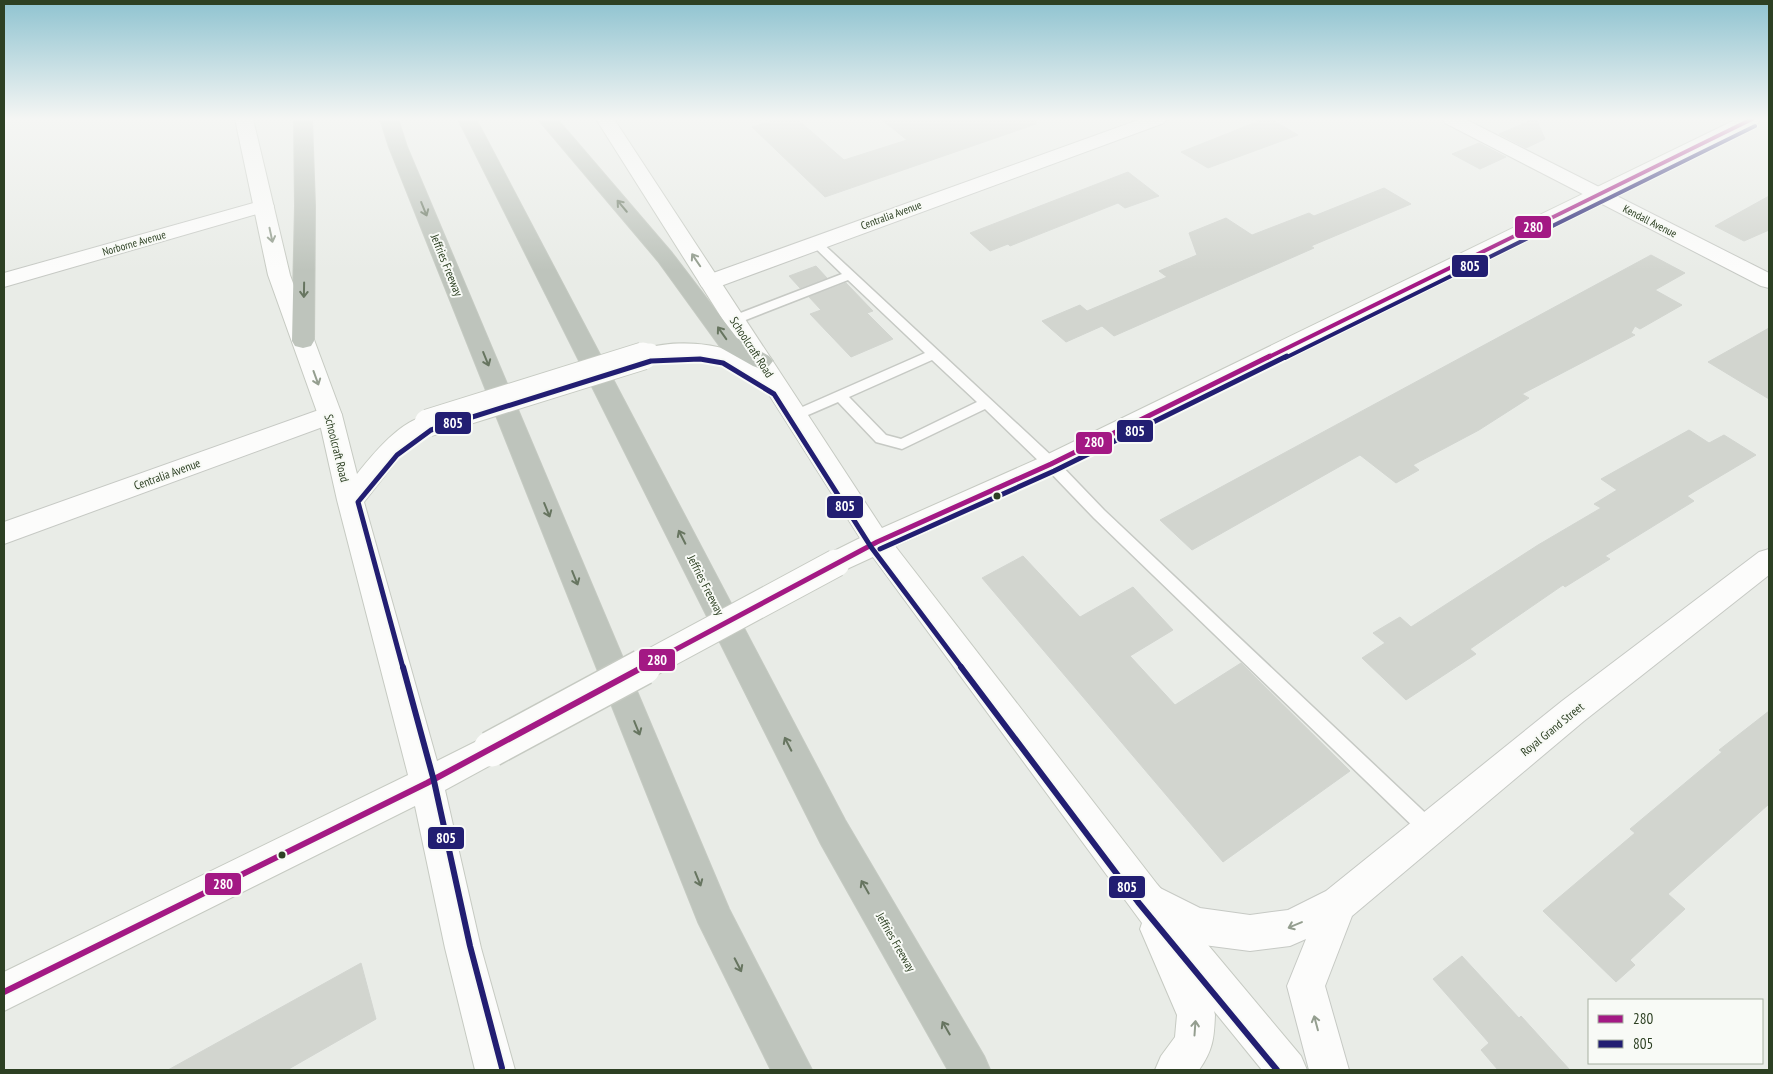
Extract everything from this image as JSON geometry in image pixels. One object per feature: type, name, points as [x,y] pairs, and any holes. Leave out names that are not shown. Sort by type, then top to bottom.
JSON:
[{"type":"highway","points":[[303,341],[304,169]]},
{"type":"highway","name":"Jeffries Freeway","points":[[407,169],[716,922],[792,1070]]},
{"type":"highway","name":"Jeffries Freeway","points":[[493,169],[833,832],[970,1070]]},
{"type":"highway","points":[[590,169],[665,257],[729,343],[761,361]]},
{"type":"main road","name":"Schoolcraft Road","points":[[256,169],[279,275],[330,415],[350,500],[427,783],[463,948],[495,1070]]},
{"type":"main road","name":"Schoolcraft Road","points":[[637,169],[877,542],[1144,897],[1287,1070]]},
{"type":"main road","name":"Centralia Avenue","points":[[710,282],[1018,169]]},
{"type":"main road","name":"Kendall Avenue","points":[[1549,169],[1769,281]]},
{"type":"main road","points":[[4,992],[427,783],[877,542],[1051,464],[1649,169]]},
{"type":"main road","name":"Norborne Avenue","points":[[4,280],[264,206]]},
{"type":"main road","points":[[350,500],[392,449],[428,423],[650,354],[680,350],[700,351],[726,356],[779,389]]},
{"type":"main road","name":"Centralia Avenue","points":[[4,533],[330,415]]},
{"type":"main road","name":"Royal Grand Street","points":[[1144,897],[1196,926],[1250,933],[1290,928],[1339,904],[1573,711],[1769,560]]},
{"type":"main road","points":[[1144,897],[1196,1015],[1194,1044],[1175,1070]]},
{"type":"main road","name":"Royal Grand Street","points":[[1329,1070],[1306,986],[1339,904]]},
{"type":"lane","points":[[815,242],[1051,464],[1099,514],[1429,829]]},
{"type":"lane","points":[[734,320],[849,275]]},
{"type":"lane","points":[[796,415],[840,396],[876,386],[907,373],[934,354]]},
{"type":"lane","points":[[840,396],[881,439],[902,444],[986,403]]},
{"type":"lane","points":[[944,408],[954,418]]},
{"type":"lane","points":[[911,423],[922,434]]},
{"type":"building","points":[[796,169],[906,169],[825,197]]},
{"type":"building","points":[[1128,172],[1159,196],[1125,208],[1118,203],[1010,246],[1008,244],[990,251],[970,233]]},
{"type":"building","points":[[1384,188],[1411,204],[1311,246],[1314,248],[1114,336],[1102,326],[1066,342],[1042,321],[1080,305],[1087,311],[1167,277],[1159,271],[1197,255],[1189,233],[1226,218],[1252,235],[1309,213],[1314,216]]},
{"type":"building","points":[[1769,196],[1769,230],[1744,241],[1715,226]]},
{"type":"building","points":[[1651,255],[1685,273],[1655,290],[1682,305],[1640,329],[1635,326],[1631,333],[1635,335],[1522,394],[1529,398],[1479,430],[1413,465],[1419,470],[1396,483],[1360,455],[1192,550],[1160,520]]},
{"type":"building","points":[[816,266],[827,278],[800,288],[789,276]]},
{"type":"building","points":[[846,283],[873,311],[867,313],[893,339],[851,357],[810,314],[821,310],[809,297]]},
{"type":"building","points":[[1769,328],[1769,399],[1708,362]]},
{"type":"building","points":[[1689,430],[1709,443],[1724,435],[1756,455],[1687,496],[1694,501],[1605,556],[1610,559],[1565,587],[1563,585],[1470,649],[1476,654],[1406,700],[1362,658],[1385,643],[1373,633],[1400,617],[1411,627],[1538,545],[1601,508],[1594,504],[1617,490],[1601,479]]},
{"type":"building","points":[[1023,556],[1080,617],[1133,587],[1173,630],[1130,656],[1175,705],[1241,663],[1350,771],[1223,862],[982,578]]},
{"type":"building","points":[[1769,711],[1769,804],[1668,894],[1685,909],[1630,960],[1635,965],[1616,982],[1543,911],[1635,833],[1630,829],[1722,752],[1719,750]]},
{"type":"building","points":[[1462,956],[1519,1018],[1521,1016],[1570,1070],[1498,1070],[1481,1050],[1489,1043],[1433,979]]},
{"type":"building","points":[[361,963],[376,1019],[287,1070],[168,1070]]},
{"type":"transit line","name":"280","points":[[4,992],[427,783],[877,542],[1051,464],[1650,169]]},
{"type":"transit line","name":"805","points":[[880,549],[1054,471],[1667,169]]},
{"type":"transit line","name":"805","points":[[502,1068],[470,946],[434,781],[358,502],[397,455],[431,430],[651,361],[700,359],[723,363],[774,394],[871,547],[1138,902],[1277,1070]]}]
